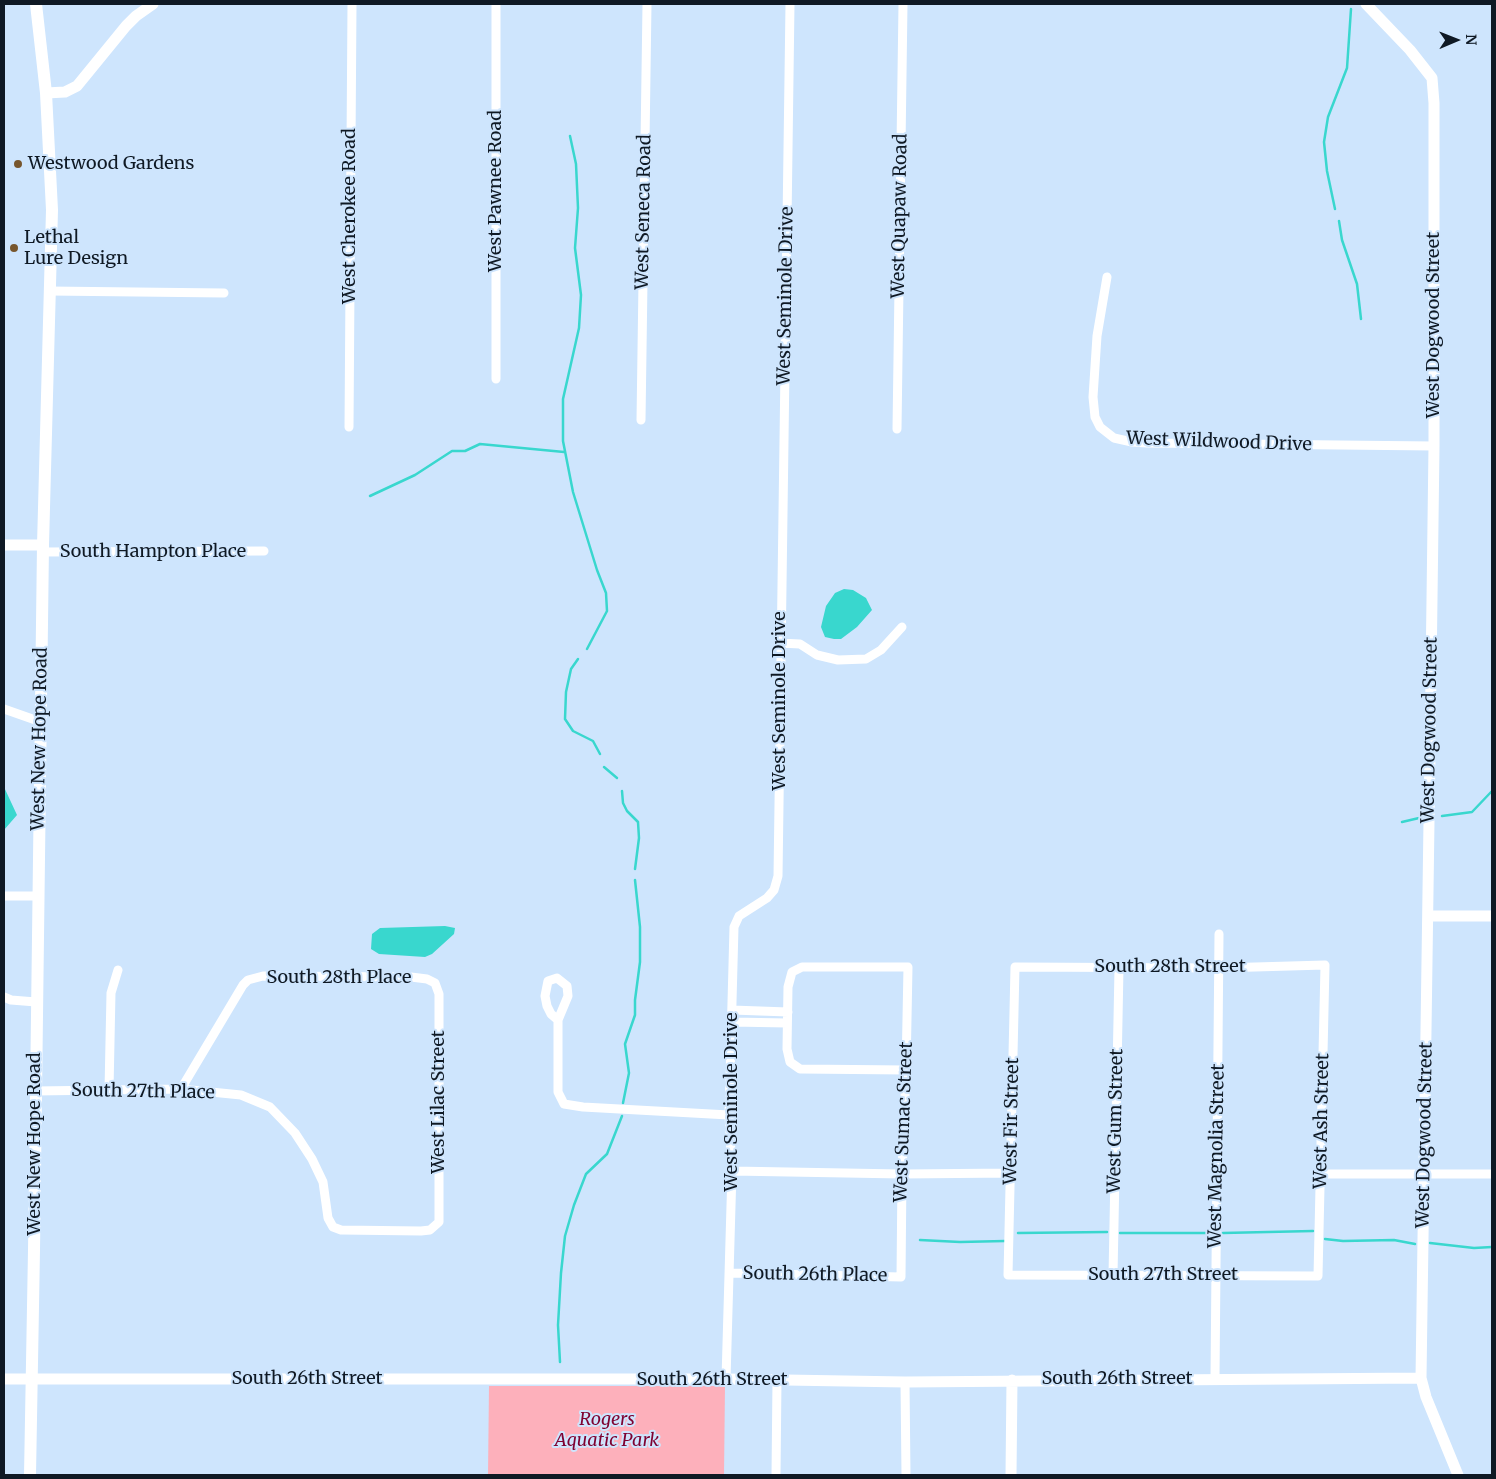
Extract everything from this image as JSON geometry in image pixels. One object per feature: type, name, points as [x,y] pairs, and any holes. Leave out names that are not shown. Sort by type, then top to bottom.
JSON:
[{"type":"main road","name":"West New Hope Road","points":[[30,1475],[43,549],[52,210],[46,93],[36,4]]},
{"type":"street","points":[[46,93],[65,92],[77,86],[126,26],[153,4]]},
{"type":"street","name":"West Cherokee Road","points":[[349,428],[352,4]]},
{"type":"street","name":"West Pawnee Road","points":[[496,4],[496,379]]},
{"type":"street","name":"West Seneca Road","points":[[641,420],[647,4]]},
{"type":"street","name":"West Seminole Drive","points":[[726,1379],[732,1171],[729,1116],[734,927],[739,916],[767,898],[774,890],[778,876],[790,4]]},
{"type":"street","name":"West Quapaw Road","points":[[897,429],[904,4]]},
{"type":"street","name":"West Dogwood Street","points":[[1366,4],[1410,50],[1432,78],[1434,103],[1434,446],[1421,1378],[1426,1397],[1458,1475]]},
{"type":"street","name":"West Wildwood Drive","points":[[1107,278],[1097,336],[1093,397],[1095,417],[1100,427],[1114,438],[1147,443],[1434,446]]},
{"type":"street","points":[[49,291],[224,293]]},
{"type":"street","name":"South Hampton Place","points":[[4,545],[43,549],[264,550]]},
{"type":"street","points":[[780,643],[800,644],[817,655],[838,660],[866,658],[880,650],[902,627]]},
{"type":"street","points":[[4,709],[41,722]]},
{"type":"street","points":[[4,896],[38,896]]},
{"type":"street","points":[[1428,916],[1492,916]]},
{"type":"street","name":"West Magnolia Street","points":[[1214,1378],[1219,934]]},
{"type":"street","name":"South 28th Street","points":[[1015,967],[1220,968],[1325,965]]},
{"type":"street","name":"West Ash Street","points":[[1318,1276],[1325,965]]},
{"type":"street","name":"West Sumac Street","points":[[788,1012],[788,987],[792,972],[802,966],[908,967],[901,1277]]},
{"type":"street","name":"West Fir Street","points":[[1008,1275],[1012,1173],[1015,967]]},
{"type":"street","name":"West Gum Street","points":[[1114,1275],[1119,968]]},
{"type":"street","points":[[109,1090],[110,992],[118,970]]},
{"type":"street","name":"South 28th Place","points":[[181,1089],[248,980],[263,976],[411,977],[426,979],[435,983]]},
{"type":"street","name":"West Lilac Street","points":[[435,983],[439,994],[439,1222]]},
{"type":"street","points":[[4,997],[11,1000],[36,1002]]},
{"type":"street","points":[[732,1010],[788,1012],[787,1049],[790,1062],[800,1069],[906,1070]]},
{"type":"street","points":[[558,1020],[558,1092],[564,1104],[583,1107],[729,1116]]},
{"type":"street","points":[[732,1022],[787,1023]]},
{"type":"street","name":"South 27th Place","points":[[35,1091],[181,1089],[241,1095],[270,1107],[295,1133],[312,1159],[323,1182],[328,1218],[333,1226],[341,1230],[421,1232],[430,1230],[439,1222]]},
{"type":"street","points":[[732,1171],[902,1174],[1012,1173]]},
{"type":"street","points":[[1321,1174],[1492,1174]]},
{"type":"street","name":"South 26th Place","points":[[729,1273],[901,1277]]},
{"type":"street","name":"South 27th Street","points":[[1008,1275],[1215,1274],[1318,1276]]},
{"type":"street","name":"South 26th Street","points":[[4,1379],[726,1379],[905,1382],[1214,1378],[1421,1378]]},
{"type":"street","points":[[776,1475],[777,1380]]},
{"type":"street","points":[[1011,1475],[1012,1380]]},
{"type":"street","points":[[905,1382],[906,1475]]},
{"type":"green space","name":"Rogers Aquatic Park","points":[[489,1386],[725,1386],[724,1475],[488,1475]]},
{"type":"shaded area","points":[[844,589],[853,590],[866,598],[872,610],[857,627],[841,639],[825,637],[821,627],[826,606],[835,593]]},
{"type":"shaded area","points":[[4,787],[17,815],[4,830]]},
{"type":"shaded area","points":[[445,926],[455,928],[454,934],[432,954],[425,957],[379,954],[371,949],[372,934],[380,928]]},
{"type":"waterway","points":[[1335,209],[1327,171],[1324,142],[1328,117],[1347,68],[1351,9]]},
{"type":"waterway","points":[[570,136],[576,164],[578,208],[575,248],[581,295],[579,328],[563,399],[563,441],[573,492],[606,593],[607,611],[587,649]]},
{"type":"waterway","points":[[1339,221],[1342,240],[1357,284],[1361,319]]},
{"type":"waterway","points":[[370,496],[415,475],[452,451],[465,451],[480,444],[564,452]]},
{"type":"waterway","points":[[578,659],[571,669],[566,692],[565,719],[573,731],[593,741],[600,754]]},
{"type":"waterway","points":[[604,767],[617,778]]},
{"type":"waterway","points":[[622,791],[623,803],[627,811],[638,822],[639,838],[635,869]]},
{"type":"waterway","points":[[1442,816],[1472,812],[1492,791]]},
{"type":"waterway","points":[[1402,822],[1419,818]]},
{"type":"waterway","points":[[623,1103],[629,1073],[625,1044],[635,1015],[640,962],[640,927],[635,880]]},
{"type":"waterway","points":[[560,1362],[558,1325],[565,1236],[586,1174],[607,1154],[622,1116]]},
{"type":"waterway","points":[[1223,1233],[1313,1231]]},
{"type":"waterway","points":[[1018,1233],[1107,1232]]},
{"type":"waterway","points":[[1120,1233],[1210,1233]]},
{"type":"waterway","points":[[1325,1239],[1343,1241],[1394,1240],[1415,1244]]},
{"type":"waterway","points":[[920,1240],[960,1242],[1005,1241]]},
{"type":"waterway","points":[[1430,1243],[1474,1248],[1492,1247]]},
{"type":"place","name":"Westwood Gardens","points":[[18,164]]},
{"type":"place","name":"Lethal Lure Design","points":[[14,248]]}]
